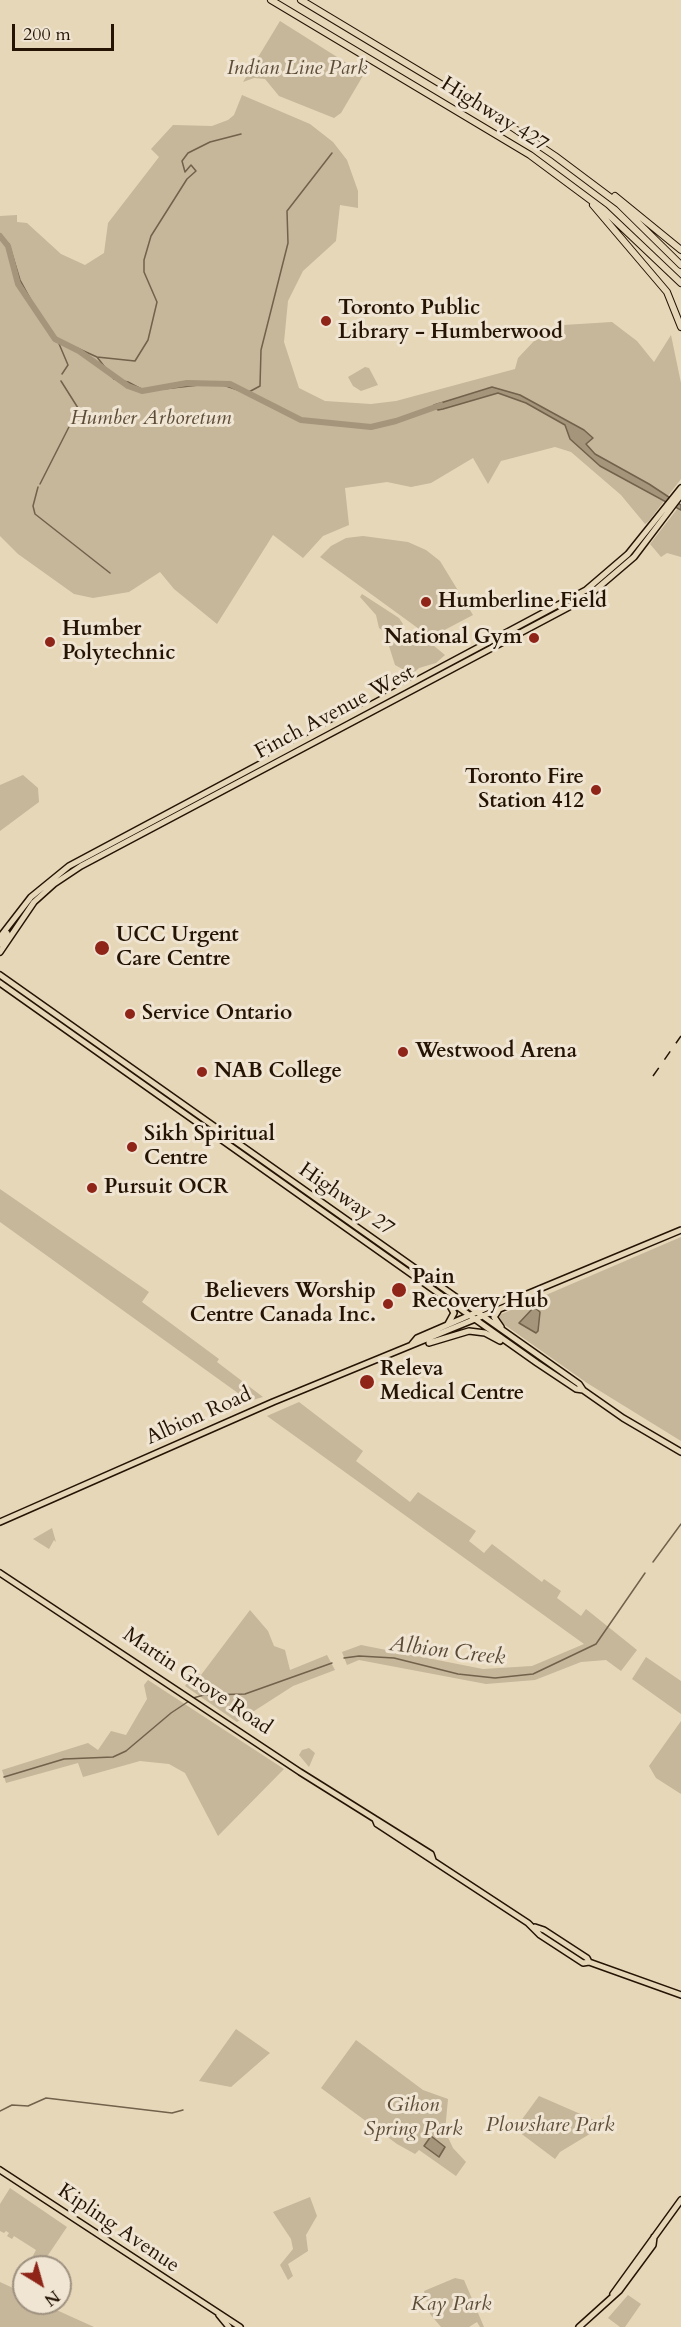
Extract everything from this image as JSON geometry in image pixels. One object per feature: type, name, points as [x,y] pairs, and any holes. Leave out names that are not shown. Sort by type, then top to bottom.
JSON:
[{"type":"highway","name":"Highway 427","points":[[271,0],[488,129],[585,195],[681,283]]},
{"type":"highway","name":"Highway 427","points":[[301,0],[509,125],[584,177],[619,204],[681,265]]},
{"type":"highway","points":[[584,177],[621,201],[681,250]]},
{"type":"highway","points":[[585,195],[667,292],[681,327]]},
{"type":"main road","name":"Finch Avenue West","points":[[0,937],[16,915],[33,900],[81,866],[578,595],[616,566],[664,514],[681,491]]},
{"type":"main road","name":"Finch Avenue West","points":[[0,952],[33,900]]},
{"type":"main road","name":"Finch Avenue West","points":[[0,944],[16,915]]},
{"type":"main road","name":"Highway 27","points":[[0,975],[463,1303],[473,1314]]},
{"type":"main road","name":"Highway 27","points":[[0,983],[445,1298],[479,1318],[520,1351],[576,1389],[583,1390]]},
{"type":"main road","name":"Albion Road","points":[[0,1522],[404,1348],[417,1338],[447,1325],[681,1230]]},
{"type":"main road","name":"Albion Road","points":[[412,1344],[420,1344],[502,1308],[520,1297]]},
{"type":"main road","points":[[445,1298],[454,1313],[447,1325]]},
{"type":"main road","points":[[463,1303],[496,1304]]},
{"type":"main road","points":[[502,1308],[494,1317],[503,1331]]},
{"type":"main road","name":"Highway 27","points":[[479,1318],[503,1331],[623,1418],[681,1452]]},
{"type":"main road","points":[[404,1348],[415,1348],[456,1334],[474,1331],[493,1337],[520,1351]]},
{"type":"main road","name":"Martin Grove Road","points":[[0,1573],[428,1852],[433,1860],[534,1927],[563,1951],[583,1963],[589,1962],[681,1995]]},
{"type":"main road","name":"Kipling Avenue","points":[[0,2170],[219,2316],[240,2327]]},
{"type":"main road","points":[[579,2327],[613,2294],[681,2200]]},
{"type":"main road","name":"Kipling Avenue","points":[[219,2316],[229,2327]]},
{"type":"green space","name":"Indian Line Park","points":[[280,21],[364,74],[341,113],[334,118],[279,96],[265,79],[254,78],[243,82]]},
{"type":"green space","name":"Humber Arboretum","points":[[242,95],[310,124],[333,142],[347,160],[358,191],[358,208],[340,205],[336,241],[303,271],[288,301],[284,342],[299,388],[325,401],[371,404],[396,401],[515,369],[518,358],[534,341],[563,325],[612,322],[637,341],[654,362],[671,335],[681,383],[681,479],[648,522],[645,524],[621,495],[571,452],[555,447],[501,461],[488,484],[473,458],[431,483],[411,487],[387,482],[345,488],[349,525],[323,536],[303,558],[273,535],[217,624],[174,589],[160,572],[129,592],[93,598],[74,594],[18,554],[0,536],[0,216],[17,215],[17,222],[27,223],[61,254],[85,265],[104,253],[108,223],[159,157],[151,149],[173,125],[212,126],[228,120],[234,115]]},
{"type":"green space","points":[[365,367],[369,368],[378,385],[361,391],[353,386],[348,377]]},
{"type":"green space","points":[[681,504],[681,557],[667,553],[661,557],[650,544]]},
{"type":"green space","points":[[363,536],[408,542],[426,550],[440,561],[473,615],[435,635],[429,632],[426,634],[320,557],[331,546],[346,538]]},
{"type":"green space","points":[[362,594],[399,618],[403,624],[399,629],[387,634],[379,628],[376,615],[360,597]]},
{"type":"green space","points":[[416,631],[445,655],[436,663],[419,668],[409,677],[406,671],[395,665],[389,646],[399,632],[411,639],[417,637]]},
{"type":"green space","points":[[23,775],[38,788],[39,802],[0,831],[0,785]]},
{"type":"green space","points":[[0,1189],[149,1292],[142,1302],[219,1359],[217,1362],[263,1397],[249,1401],[0,1222]]},
{"type":"green space","points":[[681,1237],[681,1441],[587,1383],[502,1323],[497,1316]]},
{"type":"green space","points":[[299,1402],[363,1451],[356,1461],[410,1502],[418,1492],[476,1531],[469,1541],[484,1553],[492,1544],[542,1582],[544,1579],[561,1591],[557,1598],[581,1616],[586,1609],[637,1650],[621,1671],[606,1660],[581,1662],[535,1680],[486,1684],[359,1660],[347,1665],[342,1652],[361,1645],[483,1669],[532,1666],[584,1644],[267,1416]]},
{"type":"green space","points":[[52,1528],[56,1542],[54,1540],[49,1549],[33,1539]]},
{"type":"green space","points":[[250,1610],[268,1631],[274,1646],[285,1650],[290,1670],[327,1655],[335,1670],[293,1686],[237,1722],[185,1686],[195,1672],[201,1675]]},
{"type":"green space","points":[[646,1657],[681,1681],[681,1714],[632,1679]]},
{"type":"green space","points":[[148,1680],[284,1769],[218,1836],[185,1773],[169,1764],[140,1761],[83,1777],[78,1763],[6,1783],[2,1770],[88,1743],[98,1750],[111,1731],[126,1735],[147,1699],[144,1685]]},
{"type":"green space","points":[[681,1721],[681,1794],[656,1778],[649,1766]]},
{"type":"green space","points":[[309,1748],[315,1753],[309,1767],[299,1755],[302,1750]]},
{"type":"green space","points":[[236,2029],[270,2053],[231,2087],[199,2081]]},
{"type":"green space","name":"Gihon Spring Park","points":[[356,2040],[423,2090],[448,2099],[445,2131],[453,2148],[466,2162],[456,2176],[419,2150],[415,2154],[397,2144],[321,2088]]},
{"type":"green space","name":"Plowshare Park","points":[[539,2096],[599,2122],[611,2108],[593,2132],[560,2152],[555,2159],[515,2129]]},
{"type":"green space","points":[[10,2188],[67,2227],[48,2255],[33,2255],[36,2250],[14,2236],[12,2239],[7,2236],[9,2233],[6,2231],[4,2233],[0,2231],[0,2204]]},
{"type":"green space","points":[[310,2197],[317,2216],[306,2235],[308,2251],[288,2264],[293,2276],[288,2280],[280,2265],[293,2249],[291,2239],[273,2212]]},
{"type":"green space","name":"Kay Park","points":[[455,2278],[464,2280],[484,2327],[480,2327],[477,2322],[469,2327],[441,2327],[430,2314],[424,2291]]},
{"type":"green space","points":[[0,2282],[12,2288],[12,2315],[68,2315],[94,2327],[0,2327]]},
{"type":"green space","points":[[628,2295],[641,2304],[625,2327],[620,2327],[608,2318]]},
{"type":"shaded area","points":[[492,387],[520,395],[584,430],[593,438],[586,444],[595,454],[649,484],[681,505],[681,510],[600,466],[570,439],[565,425],[526,403],[498,393],[438,410],[434,405]]},
{"type":"shaded area","points":[[534,1307],[540,1312],[536,1333],[519,1323]]},
{"type":"shaded area","points":[[431,2136],[445,2147],[439,2157],[424,2146]]},
{"type":"waterway","points":[[57,339],[97,357],[135,361],[148,340],[157,302],[144,272],[144,260],[151,236],[187,179],[196,171],[191,165],[185,172],[182,161],[188,153],[210,142],[241,134]]},
{"type":"waterway","points":[[97,357],[114,379],[128,382],[145,391],[217,383],[247,393],[260,386],[261,350],[288,243],[287,211],[332,153]]},
{"type":"waterway","points":[[0,236],[8,246],[18,284],[55,339],[79,351],[128,386],[142,391],[187,383],[230,384],[301,420],[371,427],[441,405]]},
{"type":"waterway","points":[[9,244],[20,280],[37,311],[57,339],[68,365],[62,374]]},
{"type":"waterway","points":[[61,381],[78,408],[76,413]]},
{"type":"waterway","points":[[40,484],[75,415]]},
{"type":"waterway","points":[[38,487],[33,506],[35,514],[110,573]]},
{"type":"waterway","name":"Albion Creek","points":[[653,1562],[681,1524]]},
{"type":"waterway","name":"Albion Creek","points":[[344,1658],[359,1656],[394,1658],[458,1674],[495,1678],[533,1674],[596,1644],[645,1573]]},
{"type":"waterway","name":"Albion Creek","points":[[193,1698],[204,1695],[245,1694],[332,1663]]},
{"type":"waterway","name":"Albion Creek","points":[[4,1777],[64,1759],[113,1757],[126,1751],[189,1701]]},
{"type":"waterway","points":[[0,2111],[12,2105],[28,2106],[46,2098],[172,2113],[183,2110]]},
{"type":"railway","points":[[653,1076],[681,1036]]},
{"type":"place","name":"Toronto Public Library - Humberwood","points":[[326,321]]},
{"type":"place","name":"Humberline Field","points":[[426,602]]},
{"type":"place","name":"National Gym","points":[[534,638]]},
{"type":"place","name":"Humber Polytechnic","points":[[50,642]]},
{"type":"place","name":"Toronto Fire Station 412","points":[[596,790]]},
{"type":"place","name":"UCC Urgent Care Centre","points":[[102,948]]},
{"type":"place","name":"Service Ontario","points":[[130,1014]]},
{"type":"place","name":"Westwood Arena","points":[[403,1052]]},
{"type":"place","name":"NAB College","points":[[202,1072]]},
{"type":"place","name":"Sikh Spiritual Centre","points":[[132,1147]]},
{"type":"place","name":"Pursuit OCR","points":[[92,1188]]},
{"type":"place","name":"Pain Recovery Hub","points":[[399,1290]]},
{"type":"place","name":"Believers Worship Centre Canada Inc.","points":[[388,1304]]},
{"type":"place","name":"Releva Medical Centre","points":[[367,1382]]}]
